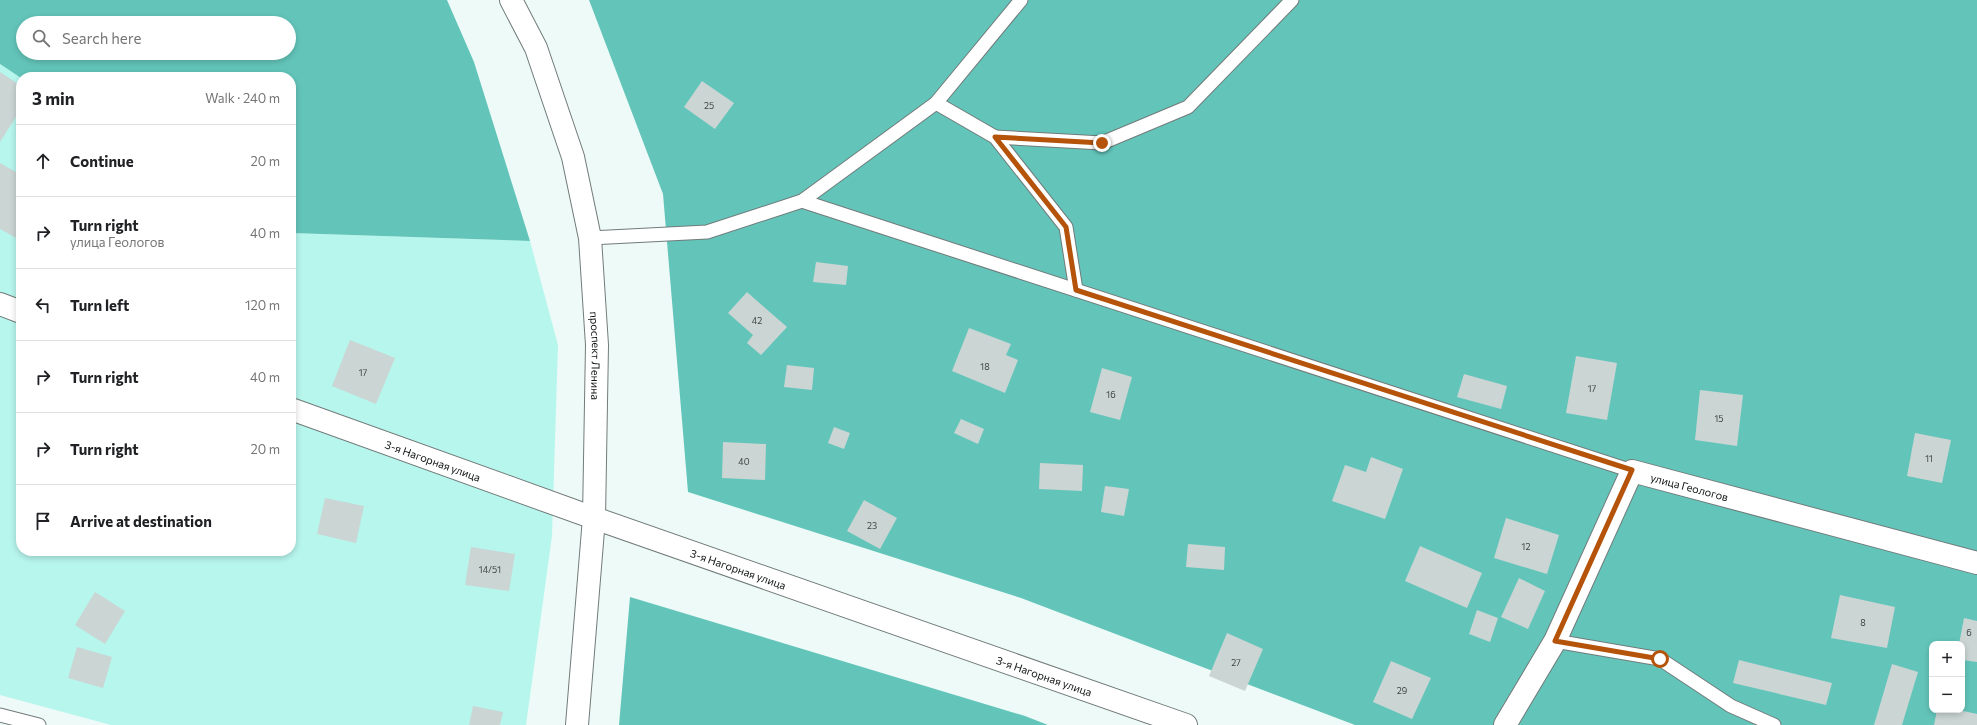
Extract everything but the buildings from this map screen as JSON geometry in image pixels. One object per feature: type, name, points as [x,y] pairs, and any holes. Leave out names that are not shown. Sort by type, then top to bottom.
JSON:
[{"type":"street","name":"проспект Ленина","points":[[511,0],[536,48],[573,157],[590,238],[597,345],[594,518],[577,725]]},
{"type":"street","points":[[0,304],[16,310]]},
{"type":"street","name":"3-я Нагорная улица","points":[[296,411],[594,518],[1186,725]]},
{"type":"street","name":"улица Геологов","points":[[1632,470],[1977,563]]},
{"type":"street","points":[[1505,725],[1555,641],[1632,470]]},
{"type":"lane","points":[[590,238],[707,232],[802,200],[936,103],[1021,0]]},
{"type":"lane","points":[[995,137],[1102,143],[1188,107],[1292,0]]},
{"type":"lane","points":[[936,103],[995,137],[1066,227],[1076,290]]},
{"type":"lane","points":[[802,200],[1632,470]]},
{"type":"lane","points":[[1555,641],[1660,659],[1731,706],[1774,725]]},
{"type":"lane","points":[[0,714],[39,725]]},
{"type":"shaded area","points":[[0,0],[447,0],[474,62],[530,241],[296,233],[296,72],[16,72],[16,75],[0,64]]},
{"type":"shaded area","points":[[589,0],[1977,0],[1977,725],[1355,725],[1021,598],[688,492],[663,194]]},
{"type":"shaded area","points":[[0,64],[16,75],[16,556],[296,556],[296,233],[530,241],[558,345],[552,536],[526,725],[111,725],[0,695]]},
{"type":"shaded area","points":[[630,597],[1025,716],[1048,725],[619,725]]},
{"type":"route","points":[[1102,143],[995,137],[1066,227],[1076,290],[1632,470],[1555,641],[1660,659]]}]
